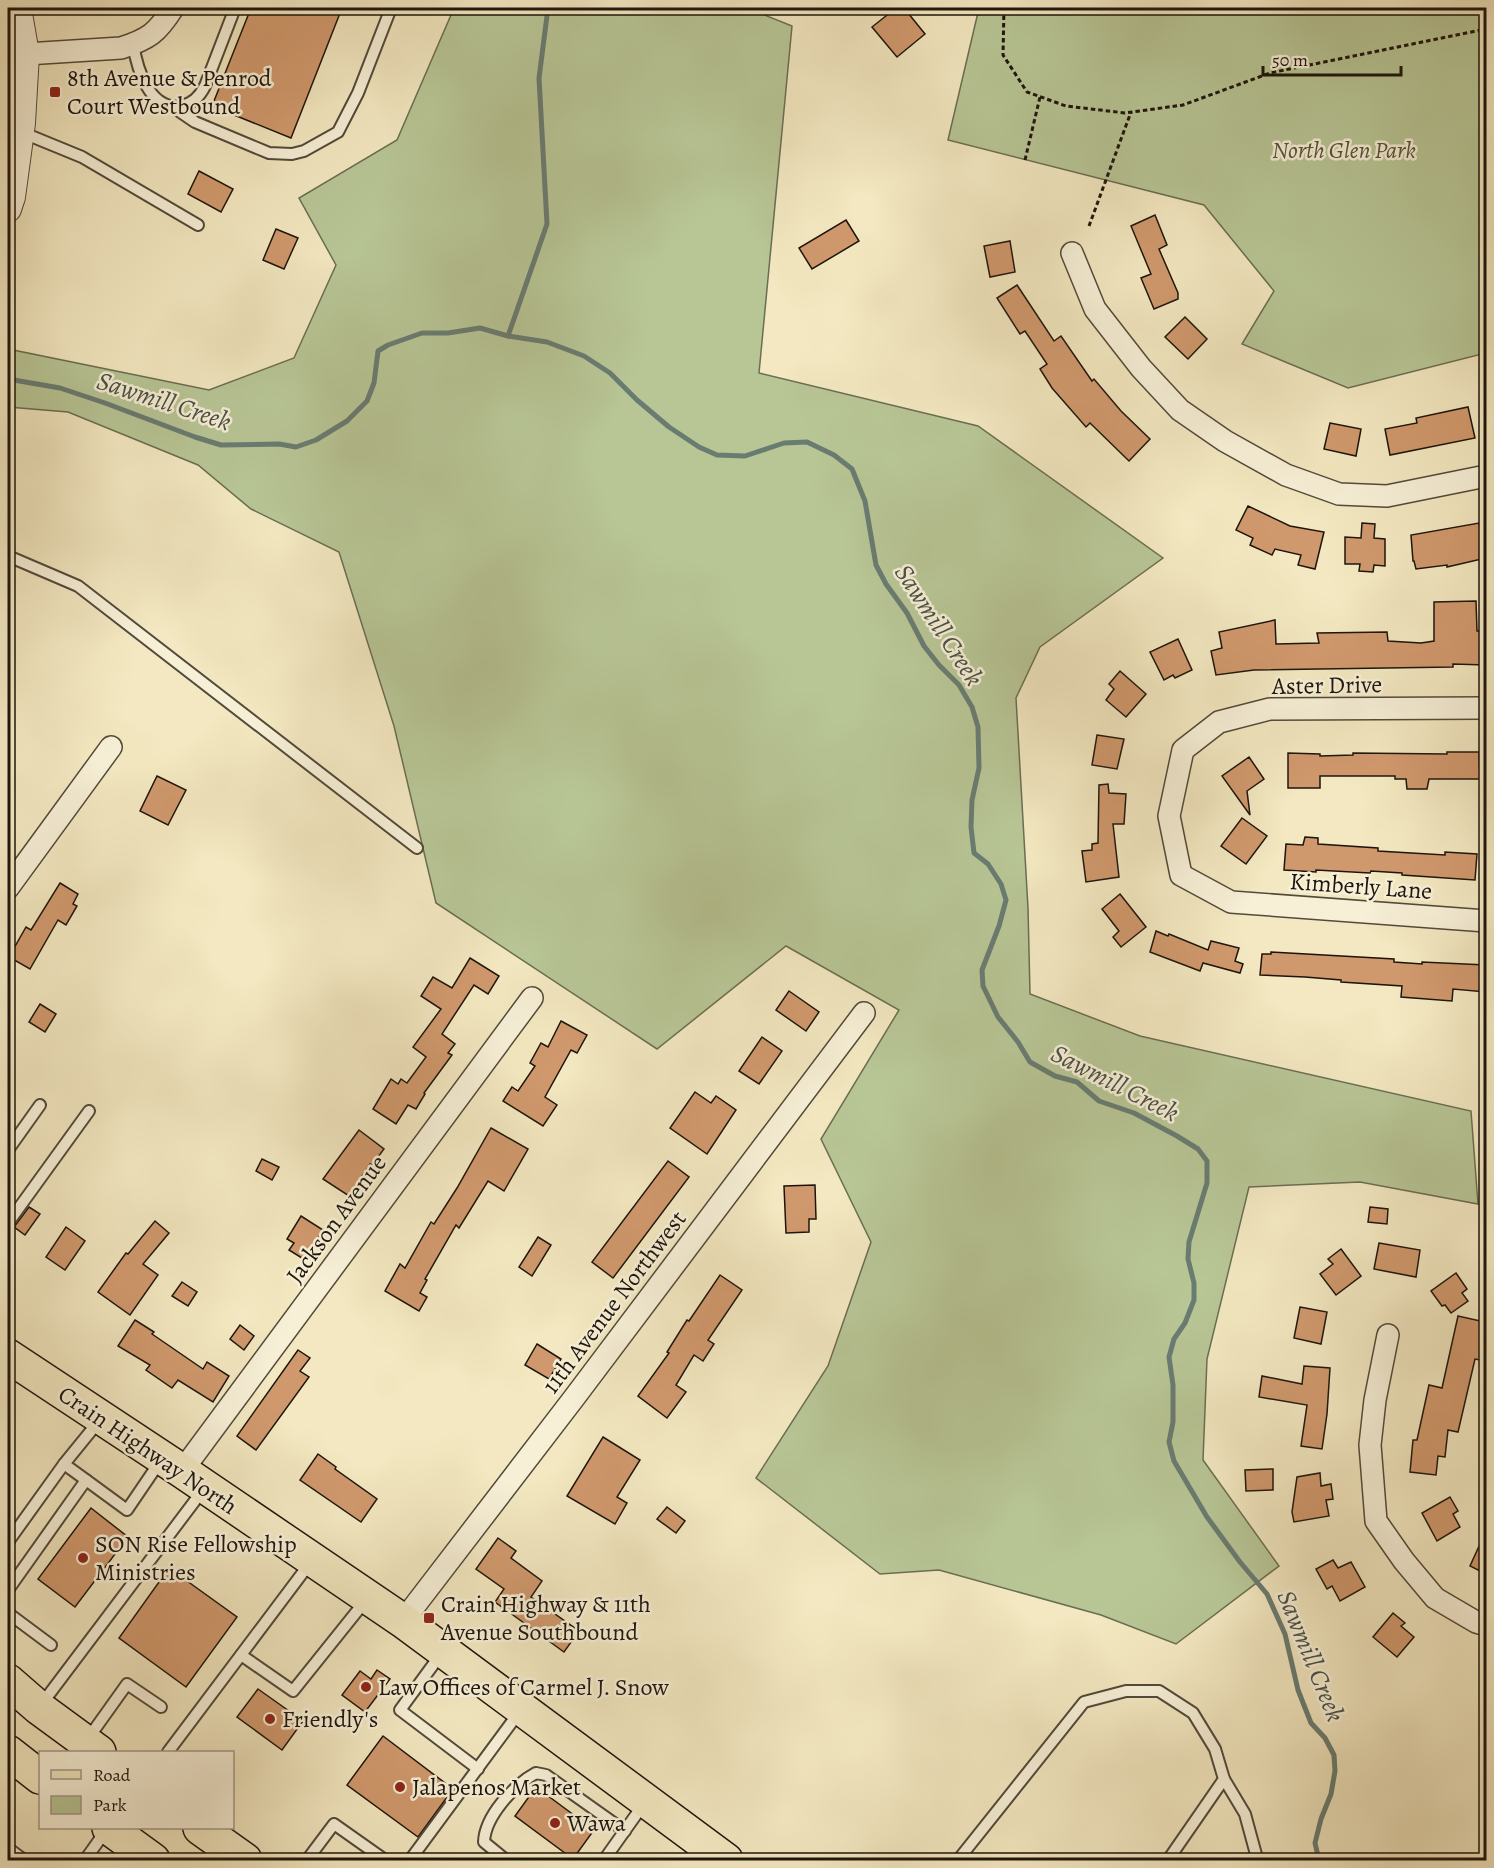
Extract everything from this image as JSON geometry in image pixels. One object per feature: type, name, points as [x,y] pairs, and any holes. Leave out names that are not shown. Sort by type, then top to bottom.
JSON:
[{"type":"main road","name":"Crain Highway North","points":[[8,1356],[403,1621],[726,1860]]},
{"type":"main road","points":[[8,1681],[39,1708],[92,1747]]},
{"type":"main road","points":[[8,1752],[39,1776]]},
{"type":"main road","points":[[111,1829],[153,1860]]},
{"type":"main road","points":[[203,1829],[245,1860]]},
{"type":"street","points":[[8,209],[12,197],[21,132],[26,54],[18,8]]},
{"type":"street","points":[[26,54],[121,48],[144,41],[162,26],[173,8]]},
{"type":"street","points":[[1072,253],[1095,309],[1141,368],[1179,410],[1225,441],[1286,474],[1339,494],[1387,496],[1486,476]]},
{"type":"street","name":"Aster Drive","points":[[1231,902],[1181,875],[1169,816],[1183,750],[1219,722],[1270,709],[1486,708]]},
{"type":"street","points":[[8,888],[111,747]]},
{"type":"street","name":"Kimberly Lane","points":[[1231,902],[1486,921]]},
{"type":"street","name":"Jackson Avenue","points":[[183,1472],[532,998]]},
{"type":"street","name":"11th Avenue Northwest","points":[[403,1621],[864,1013]]},
{"type":"street","points":[[1388,1335],[1375,1400],[1370,1445],[1376,1521],[1434,1598],[1476,1622],[1486,1625]]},
{"type":"lane","points":[[173,107],[183,106],[200,95],[235,8]]},
{"type":"lane","points":[[133,44],[136,62],[147,86],[162,103],[173,107],[195,122],[269,153],[292,154],[304,151],[338,132],[358,93],[391,8]]},
{"type":"lane","points":[[21,132],[82,157],[198,225]]},
{"type":"lane","points":[[8,556],[78,586],[417,848]]},
{"type":"lane","points":[[8,1150],[40,1106]]},
{"type":"lane","points":[[8,1223],[89,1111]]},
{"type":"lane","points":[[8,1542],[64,1464],[101,1419]]},
{"type":"lane","points":[[64,1464],[127,1509],[183,1472]]},
{"type":"lane","points":[[39,1708],[183,1472]]},
{"type":"lane","points":[[8,1590],[86,1480]]},
{"type":"lane","points":[[169,1751],[313,1560]]},
{"type":"lane","points":[[241,1655],[293,1691],[368,1597]]},
{"type":"lane","points":[[8,1613],[51,1645]]},
{"type":"lane","points":[[443,1651],[400,1710],[478,1769]]},
{"type":"lane","points":[[92,1747],[127,1684],[161,1707]]},
{"type":"lane","points":[[958,1860],[1084,1702],[1126,1691],[1159,1691],[1193,1713],[1215,1749],[1224,1779],[1245,1814],[1257,1858],[1255,1860]]},
{"type":"lane","points":[[410,1860],[521,1709]]},
{"type":"lane","points":[[506,1860],[484,1842],[484,1832],[496,1809],[527,1778],[536,1773],[546,1776],[625,1831]]},
{"type":"lane","points":[[1168,1860],[1224,1779]]},
{"type":"lane","points":[[604,1860],[645,1802]]},
{"type":"lane","points":[[308,1860],[334,1824],[385,1860]]},
{"type":"lane","points":[[85,1860],[107,1829]]},
{"type":"lane","points":[[8,1848],[24,1860]]},
{"type":"path","points":[[1004,8],[1003,55],[1027,92],[1066,106],[1125,113],[1183,105],[1270,73],[1486,29]]},
{"type":"path","points":[[1025,160],[1040,97]]},
{"type":"path","points":[[1089,226],[1131,112]]},
{"type":"green space","points":[[454,8],[747,8],[792,26],[759,373],[978,426],[1163,558],[1040,647],[1016,698],[1028,908],[1030,994],[1140,1036],[1471,1111],[1478,1204],[1360,1182],[1249,1187],[1207,1359],[1203,1460],[1279,1566],[1176,1644],[1101,1615],[939,1570],[880,1574],[756,1478],[828,1366],[871,1242],[821,1139],[899,1010],[786,946],[657,1049],[436,903],[394,726],[339,552],[251,509],[198,465],[68,412],[8,407],[8,349],[209,390],[294,358],[336,265],[299,198],[397,140]]},
{"type":"green space","name":"North Glen Park","points":[[979,8],[1486,8],[1486,353],[1348,388],[1242,344],[1274,291],[1204,205],[948,140]]},
{"type":"building","points":[[251,8],[342,8],[291,138],[212,106]]},
{"type":"building","points":[[896,8],[904,8],[925,34],[897,57],[872,27]]},
{"type":"building","points":[[199,171],[233,189],[221,212],[188,194]]},
{"type":"building","points":[[1155,215],[1167,245],[1159,249],[1178,293],[1178,299],[1154,309],[1141,278],[1151,274],[1131,226]]},
{"type":"building","points":[[846,220],[859,241],[812,269],[799,248]]},
{"type":"building","points":[[276,229],[298,238],[284,269],[263,260]]},
{"type":"building","points":[[1010,241],[1015,272],[990,277],[984,246]]},
{"type":"building","points":[[1017,285],[1054,341],[1061,336],[1092,381],[1094,379],[1121,411],[1150,439],[1129,461],[1090,423],[1086,427],[1052,388],[1040,369],[1047,364],[1025,331],[1020,334],[997,298]]},
{"type":"building","points":[[1185,317],[1207,339],[1188,359],[1165,337]]},
{"type":"building","points":[[1468,407],[1475,438],[1390,455],[1385,429],[1417,423],[1416,418]]},
{"type":"building","points":[[1330,423],[1361,429],[1356,456],[1324,449]]},
{"type":"building","points":[[1248,506],[1290,526],[1324,532],[1315,569],[1298,565],[1301,555],[1275,549],[1272,555],[1250,545],[1253,538],[1236,530]]},
{"type":"building","points":[[1362,523],[1375,524],[1374,538],[1385,539],[1385,566],[1374,565],[1373,572],[1359,571],[1360,564],[1345,564],[1345,537],[1361,538]]},
{"type":"building","points":[[1479,523],[1486,558],[1447,567],[1447,565],[1416,569],[1413,561],[1411,535]]},
{"type":"building","points":[[1476,601],[1477,631],[1486,631],[1486,665],[1254,670],[1216,675],[1211,651],[1222,648],[1219,632],[1275,620],[1276,644],[1319,643],[1317,633],[1387,632],[1388,641],[1421,643],[1434,641],[1434,602]]},
{"type":"building","points":[[1178,639],[1192,670],[1175,678],[1173,675],[1164,680],[1150,652]]},
{"type":"building","points":[[1120,671],[1146,694],[1126,717],[1106,700],[1114,689],[1109,684]]},
{"type":"building","points":[[1097,735],[1124,739],[1117,769],[1092,765]]},
{"type":"building","points":[[1447,752],[1479,752],[1480,779],[1429,779],[1427,789],[1407,789],[1406,779],[1395,779],[1395,776],[1320,776],[1320,788],[1288,788],[1288,753],[1320,754],[1320,756],[1353,755],[1353,753],[1447,754]]},
{"type":"building","points":[[1249,757],[1264,779],[1247,791],[1250,815],[1222,776]]},
{"type":"building","points":[[157,776],[186,790],[168,825],[140,811]]},
{"type":"building","points":[[1108,784],[1109,793],[1126,794],[1124,824],[1113,824],[1119,877],[1086,882],[1082,851],[1092,850],[1092,844],[1098,843],[1099,785]]},
{"type":"building","points":[[1242,818],[1267,836],[1246,864],[1221,846]]},
{"type":"building","points":[[1305,837],[1318,838],[1318,844],[1378,848],[1378,851],[1445,855],[1445,852],[1477,854],[1475,880],[1371,871],[1370,873],[1284,870],[1286,844],[1303,845]]},
{"type":"building","points":[[60,883],[78,894],[73,904],[77,906],[66,925],[58,920],[30,969],[9,957],[26,927],[31,930]]},
{"type":"building","points":[[1120,894],[1146,927],[1121,947],[1113,937],[1119,931],[1102,909]]},
{"type":"building","points":[[1156,931],[1208,950],[1211,941],[1239,948],[1235,961],[1243,964],[1240,973],[1203,963],[1200,971],[1150,952]]},
{"type":"building","points":[[1271,952],[1394,959],[1394,962],[1422,964],[1422,962],[1486,965],[1486,992],[1453,989],[1452,1001],[1401,997],[1402,986],[1260,975],[1262,954],[1271,954]]},
{"type":"building","points":[[470,958],[499,976],[488,994],[474,985],[442,1034],[455,1044],[448,1053],[452,1055],[424,1093],[416,1109],[408,1105],[396,1124],[373,1109],[391,1079],[398,1084],[401,1079],[407,1083],[426,1057],[413,1047],[441,1009],[421,996],[433,977],[452,988]]},
{"type":"building","points":[[789,991],[819,1012],[806,1031],[776,1010]]},
{"type":"building","points":[[40,1004],[56,1014],[45,1032],[29,1022]]},
{"type":"building","points":[[561,1021],[587,1035],[577,1053],[571,1050],[545,1097],[557,1105],[543,1126],[503,1101],[512,1087],[518,1091],[535,1066],[530,1063],[541,1043],[548,1047]]},
{"type":"building","points":[[762,1037],[782,1051],[759,1084],[739,1071]]},
{"type":"building","points":[[695,1092],[711,1103],[716,1096],[736,1110],[707,1154],[670,1128]]},
{"type":"building","points":[[491,1128],[528,1149],[504,1191],[488,1181],[459,1228],[456,1225],[425,1279],[427,1280],[420,1293],[427,1297],[419,1311],[385,1291],[400,1264],[405,1268],[431,1222],[434,1224]]},
{"type":"building","points":[[359,1130],[384,1149],[372,1165],[370,1164],[349,1196],[323,1179]]},
{"type":"building","points":[[262,1159],[279,1167],[272,1180],[256,1171]]},
{"type":"building","points":[[668,1161],[689,1177],[613,1278],[592,1262]]},
{"type":"building","points":[[815,1185],[816,1219],[809,1219],[809,1232],[786,1233],[784,1186]]},
{"type":"building","points":[[29,1207],[40,1214],[25,1235],[14,1227]]},
{"type":"building","points":[[1370,1207],[1388,1209],[1387,1224],[1368,1222]]},
{"type":"building","points":[[301,1216],[323,1230],[305,1260],[289,1250],[294,1243],[287,1239]]},
{"type":"building","points":[[155,1221],[169,1233],[143,1264],[158,1275],[130,1315],[98,1292],[126,1253],[128,1254]]},
{"type":"building","points":[[66,1227],[85,1241],[65,1270],[46,1257]]},
{"type":"building","points":[[538,1237],[551,1245],[532,1276],[519,1267]]},
{"type":"building","points":[[1379,1243],[1420,1250],[1416,1277],[1374,1269]]},
{"type":"building","points":[[1341,1249],[1361,1276],[1336,1295],[1320,1274],[1333,1264],[1328,1259]]},
{"type":"building","points":[[1456,1273],[1467,1289],[1462,1293],[1468,1301],[1451,1313],[1445,1305],[1442,1306],[1431,1291]]},
{"type":"building","points":[[720,1275],[742,1290],[708,1340],[714,1344],[703,1361],[694,1355],[676,1385],[686,1392],[667,1418],[638,1396],[669,1353],[667,1352],[687,1320],[689,1321]]},
{"type":"building","points":[[182,1282],[197,1292],[188,1306],[172,1296]]},
{"type":"building","points":[[1300,1307],[1327,1312],[1321,1344],[1294,1338]]},
{"type":"building","points":[[1458,1316],[1485,1322],[1481,1340],[1486,1342],[1486,1361],[1475,1359],[1458,1432],[1448,1430],[1445,1457],[1438,1456],[1436,1475],[1410,1472],[1413,1440],[1417,1440],[1429,1385],[1442,1388]]},
{"type":"building","points":[[135,1320],[203,1369],[207,1362],[229,1376],[213,1402],[178,1380],[172,1388],[146,1370],[150,1365],[118,1346]]},
{"type":"building","points":[[240,1325],[254,1336],[244,1350],[230,1339]]},
{"type":"building","points":[[537,1344],[561,1359],[549,1379],[525,1365]]},
{"type":"building","points":[[298,1350],[310,1358],[300,1371],[309,1377],[256,1450],[237,1436]]},
{"type":"building","points":[[1304,1366],[1330,1368],[1322,1449],[1301,1446],[1307,1405],[1259,1397],[1262,1376],[1302,1384]]},
{"type":"building","points":[[603,1437],[640,1460],[617,1497],[627,1503],[615,1524],[567,1496]]},
{"type":"building","points":[[318,1454],[377,1499],[361,1522],[300,1480]]},
{"type":"building","points":[[1273,1469],[1273,1490],[1246,1491],[1245,1470]]},
{"type":"building","points":[[1320,1473],[1321,1486],[1331,1484],[1333,1499],[1326,1500],[1329,1516],[1294,1522],[1292,1512],[1297,1477]]},
{"type":"building","points":[[1450,1497],[1458,1511],[1453,1514],[1460,1527],[1437,1541],[1422,1513]]},
{"type":"building","points":[[667,1507],[685,1521],[676,1533],[657,1519]]},
{"type":"building","name":"SON Rise Fellowship Ministries","points":[[91,1508],[128,1537],[75,1607],[38,1579]]},
{"type":"building","points":[[1486,1531],[1486,1574],[1470,1566]]},
{"type":"building","points":[[498,1538],[516,1551],[511,1558],[542,1581],[531,1597],[579,1631],[564,1652],[495,1602],[504,1589],[476,1569]]},
{"type":"building","points":[[1333,1560],[1338,1568],[1351,1562],[1365,1587],[1340,1601],[1332,1586],[1327,1589],[1316,1569]]},
{"type":"building","points":[[169,1568],[237,1617],[186,1687],[119,1638]]},
{"type":"building","points":[[1393,1613],[1405,1623],[1401,1626],[1414,1637],[1397,1657],[1373,1637]]},
{"type":"building","name":"Law Offices of Carmel J. Snow","points":[[377,1670],[390,1679],[365,1712],[342,1695],[360,1671],[371,1679]]},
{"type":"building","name":"Friendly's","points":[[258,1689],[303,1721],[282,1750],[237,1717]]},
{"type":"building","name":"Jalapenos Market","points":[[383,1736],[453,1789],[418,1837],[347,1785]]},
{"type":"building","name":"Wawa","points":[[536,1787],[594,1830],[573,1859],[515,1816]]},
{"type":"waterway","points":[[508,336],[547,224],[539,78],[548,8]]},
{"type":"waterway","name":"Sawmill Creek","points":[[8,379],[60,388],[221,445],[279,444],[296,447],[316,440],[347,421],[367,401],[374,383],[378,351],[422,333],[448,333],[480,328],[508,336],[547,342],[584,356],[610,373],[669,427],[699,447],[717,455],[745,456],[784,443],[807,442],[834,455],[852,469],[865,501],[876,565],[886,584],[907,613],[924,646],[959,685],[972,707],[978,727],[979,768],[972,800],[971,827],[974,853],[988,864],[1001,884],[1006,900],[999,926],[982,970],[983,986],[998,1017],[1018,1042],[1030,1062],[1055,1076],[1077,1082],[1099,1101],[1134,1113],[1177,1136],[1198,1149],[1207,1161],[1207,1183],[1189,1242],[1188,1259],[1194,1283],[1194,1300],[1185,1323],[1174,1339],[1169,1357],[1173,1385],[1173,1422],[1169,1442],[1174,1461],[1207,1517],[1267,1594],[1285,1634],[1298,1690],[1311,1723],[1325,1738],[1334,1755],[1335,1771],[1331,1794],[1315,1843],[1319,1860]]},
{"type":"place","name":"8th Avenue & Penrod Court Westbound","points":[[55,92]]},
{"type":"place","name":"SON Rise Fellowship Ministries","points":[[83,1558]]},
{"type":"place","name":"Crain Highway & 11th Avenue Southbound","points":[[429,1618]]},
{"type":"place","name":"Law Offices of Carmel J. Snow","points":[[366,1687]]},
{"type":"place","name":"Friendly's","points":[[270,1719]]},
{"type":"place","name":"Jalapenos Market","points":[[400,1787]]},
{"type":"place","name":"Wawa","points":[[555,1823]]}]
